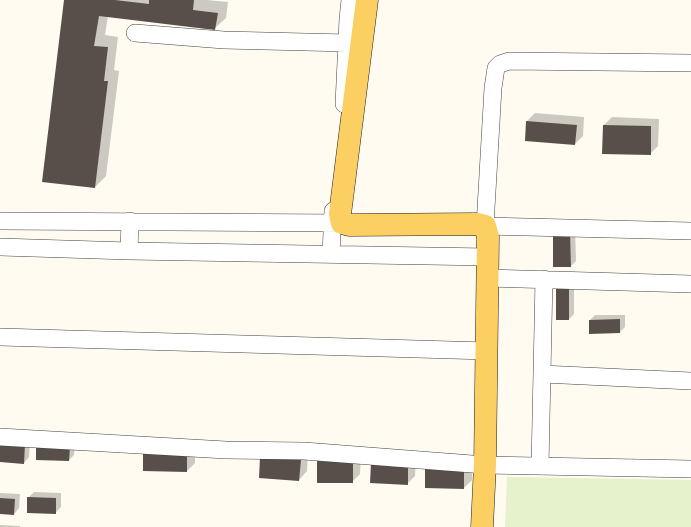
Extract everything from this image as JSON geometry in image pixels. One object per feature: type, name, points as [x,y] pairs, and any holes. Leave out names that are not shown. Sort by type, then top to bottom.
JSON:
[{"type":"main road","points":[[366,0],[340,214],[337,223],[349,225],[477,224],[485,226],[488,237],[488,267],[485,465],[482,527]]},
{"type":"street","points":[[331,254],[337,223],[350,0]]},
{"type":"street","points":[[135,33],[224,40],[347,43]]},
{"type":"street","points":[[691,63],[509,61],[500,64],[496,68],[493,88],[485,226],[691,231]]},
{"type":"street","points":[[0,221],[337,223]]},
{"type":"street","points":[[129,251],[130,222]]},
{"type":"street","points":[[0,247],[129,251],[331,254],[488,267],[544,279],[691,284]]},
{"type":"street","points":[[540,466],[544,279]]},
{"type":"street","points":[[0,337],[487,351]]},
{"type":"street","points":[[542,374],[691,381]]},
{"type":"street","points":[[0,437],[226,450],[304,451],[485,465],[691,469]]},
{"type":"green space","points":[[507,477],[691,480],[691,527],[505,527]]},
{"type":"building","points":[[64,0],[115,0],[149,4],[149,0],[194,0],[193,10],[218,13],[215,30],[99,16],[94,46],[108,47],[104,81],[108,81],[95,188],[42,182]]},
{"type":"building","points":[[526,121],[577,125],[575,145],[525,141]]},
{"type":"building","points":[[603,125],[651,126],[651,155],[602,154]]},
{"type":"building","points":[[553,232],[570,232],[571,267],[553,267]]},
{"type":"building","points":[[556,284],[569,284],[569,320],[556,320]]},
{"type":"building","points":[[620,319],[620,333],[589,334],[589,320]]},
{"type":"building","points":[[0,443],[25,444],[24,464],[0,462]]},
{"type":"building","points":[[36,446],[70,447],[69,461],[36,460]]},
{"type":"building","points":[[143,451],[187,452],[187,472],[143,471]]},
{"type":"building","points":[[260,457],[301,460],[299,481],[259,478]]},
{"type":"building","points":[[317,461],[353,462],[353,483],[317,483]]},
{"type":"building","points":[[371,463],[408,464],[408,485],[370,483]]},
{"type":"building","points":[[425,468],[464,469],[464,489],[425,488]]},
{"type":"building","points":[[27,497],[56,498],[56,514],[27,513]]},
{"type":"building","points":[[0,498],[15,499],[14,515],[0,514]]}]
